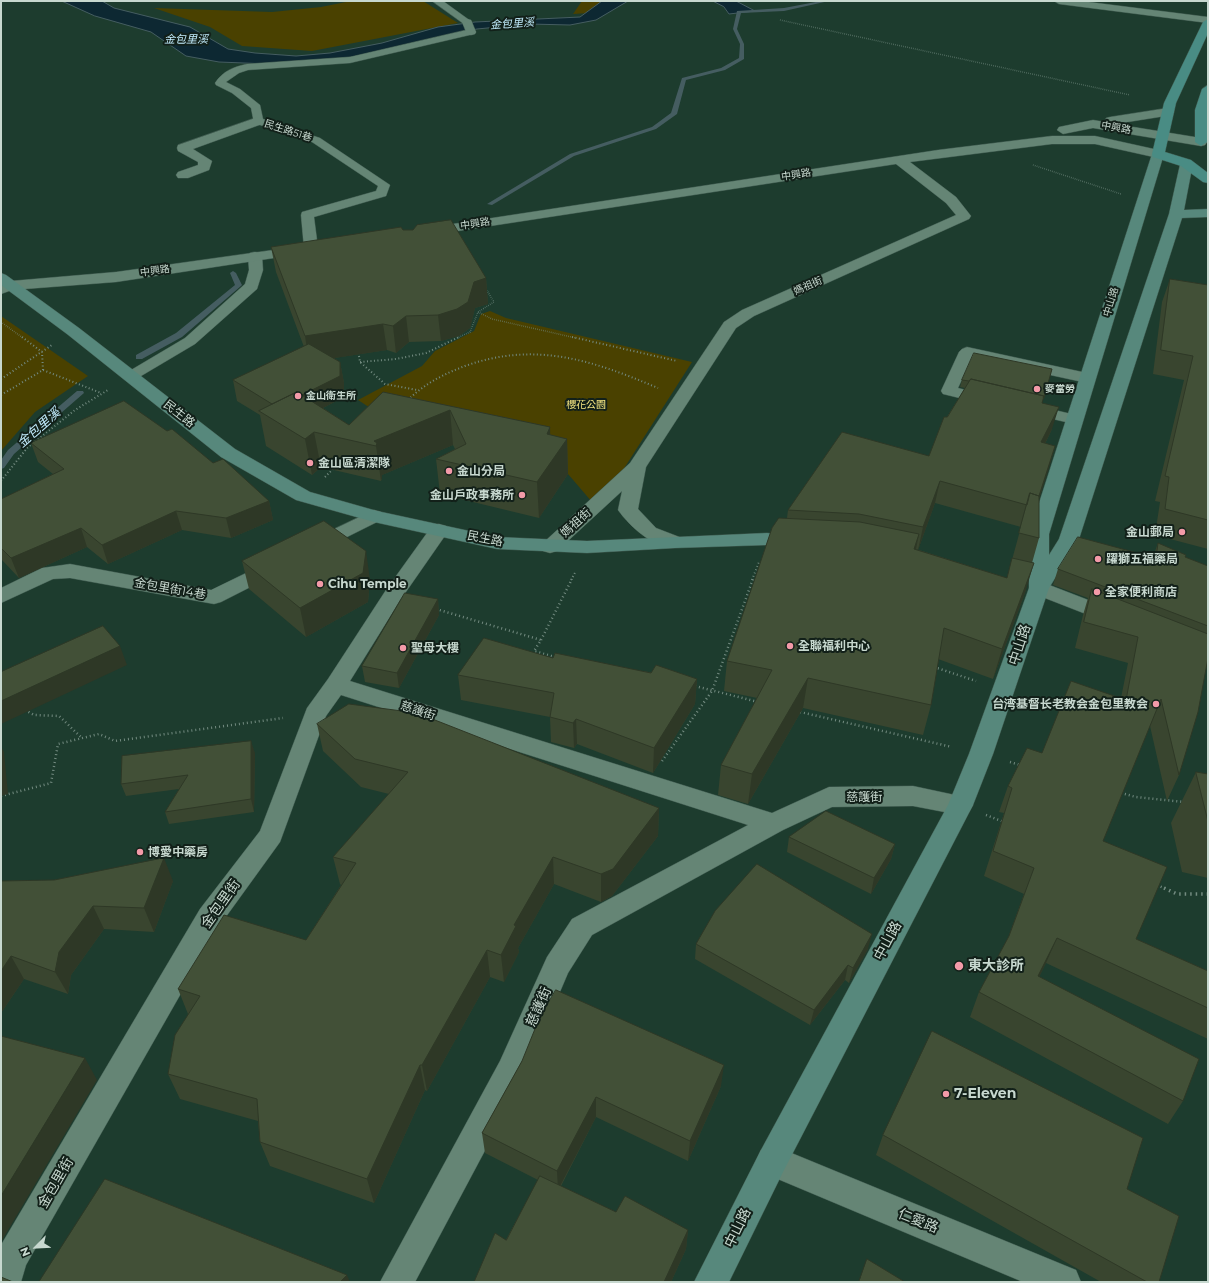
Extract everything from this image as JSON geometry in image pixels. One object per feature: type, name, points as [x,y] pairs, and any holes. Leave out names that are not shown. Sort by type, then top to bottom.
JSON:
[{"type":"main road","name":"中山路","points":[[1158,154],[1169,107],[1208,21]]},
{"type":"main road","points":[[1186,163],[1204,145],[1201,110],[1208,89]]},
{"type":"main road","points":[[1158,154],[1186,163],[1208,179]]},
{"type":"street","points":[[1093,124],[1169,107]]},
{"type":"street","points":[[183,175],[204,167],[205,161],[183,148],[258,121]]},
{"type":"street","name":"中興路","points":[[938,154],[1093,124],[1162,135],[1204,145]]},
{"type":"street","name":"中興路","points":[[410,234],[938,154],[1052,140],[1095,140],[1158,154]]},
{"type":"street","name":"中山路","points":[[711,1282],[772,1161],[960,805],[981,754],[1004,691],[1031,586],[1038,534],[1158,154]]},
{"type":"street","name":"媽祖街","points":[[550,547],[637,467],[730,325],[748,313],[964,216],[951,200],[899,160]]},
{"type":"street","name":"中山路","points":[[1031,586],[1069,539],[1176,214],[1186,163]]},
{"type":"street","points":[[1176,214],[1208,213]]},
{"type":"street","name":"中興路","points":[[4,284],[116,277],[327,246]]},
{"type":"street","name":"民生路","points":[[4,284],[73,331],[228,453],[303,496],[374,516],[497,543],[550,547],[588,547],[767,539],[818,542]]},
{"type":"street","name":"媽祖街","points":[[637,467],[628,510],[649,532],[675,542]]},
{"type":"street","name":"金包里街14巷","points":[[1,596],[49,573],[70,571],[214,597],[374,516]]},
{"type":"street","name":"金包里街","points":[[4,1282],[12,1258],[210,917],[271,835],[315,714],[336,685],[393,595],[439,530]]},
{"type":"street","points":[[1031,586],[1134,626]]},
{"type":"street","name":"慈護街","points":[[336,685],[774,823]]},
{"type":"street","name":"慈護街","points":[[397,1282],[511,1071],[558,966],[582,927],[774,823],[829,797],[913,796],[960,805]]},
{"type":"street","name":"仁愛路","points":[[772,1161],[1057,1281]]},
{"type":"lane","name":"民生路51巷","points":[[311,248],[307,215],[382,193],[384,185],[316,140],[258,121],[256,107],[236,91],[220,83],[224,76],[236,69],[254,66],[331,63],[345,61],[394,52],[469,27],[437,1]]},
{"type":"lane","points":[[1059,1],[1208,21]]},
{"type":"lane","points":[[131,376],[190,341],[252,286],[256,270],[255,256]]},
{"type":"lane","points":[[1074,419],[948,391],[968,352],[1087,378]]},
{"type":"path","points":[[780,20],[1169,107]]},
{"type":"path","points":[[1032,165],[1143,201]]},
{"type":"path","points":[[360,362],[396,359],[426,353],[470,332],[478,312],[494,302],[483,283]]},
{"type":"path","points":[[478,312],[492,319],[681,362]]},
{"type":"path","points":[[1,322],[42,352]]},
{"type":"path","points":[[1,379],[73,331]]},
{"type":"path","points":[[42,352],[43,370]]},
{"type":"path","points":[[403,405],[417,390],[441,376],[470,364],[511,354],[533,353],[557,355],[592,362],[621,372],[660,389]]},
{"type":"path","points":[[359,356],[360,362],[384,384],[417,390]]},
{"type":"path","points":[[43,370],[102,393]]},
{"type":"path","points":[[1,394],[43,370]]},
{"type":"path","points":[[1,481],[27,448],[75,410],[131,376]]},
{"type":"path","points":[[303,496],[337,466]]},
{"type":"path","points":[[648,784],[653,773],[712,691],[767,539]]},
{"type":"path","points":[[557,657],[534,651],[588,547]]},
{"type":"path","points":[[393,595],[541,640]]},
{"type":"path","points":[[932,666],[1004,691]]},
{"type":"path","points":[[690,685],[766,704]]},
{"type":"path","points":[[21,708],[34,715],[59,716],[83,738]]},
{"type":"path","points":[[797,711],[981,754],[1028,767]]},
{"type":"path","points":[[1,796],[51,783],[58,744],[100,734],[115,741],[315,714]]},
{"type":"path","points":[[1120,793],[1136,797],[1186,802]]},
{"type":"path","points":[[960,805],[1010,825]]},
{"type":"path","points":[[1155,884],[1177,894],[1208,894]]},
{"type":"green space","points":[[351,1],[423,1],[458,23],[312,51],[242,46],[210,27],[154,8],[272,12],[321,7]]},
{"type":"green space","points":[[582,1],[602,1],[589,13],[573,14]]},
{"type":"green space","name":"櫻花公園","points":[[490,311],[506,318],[692,362],[616,481],[592,502],[568,474],[381,415],[358,400],[422,366],[435,351],[474,331],[481,314]]},
{"type":"green space","points":[[1,316],[88,376],[35,412],[1,451]]},
{"type":"water","name":"金包里溪","points":[[62,1],[102,1],[114,8],[190,27],[228,49],[255,53],[296,56],[330,53],[382,43],[438,27],[475,22],[580,17],[602,1],[628,1],[596,20],[570,25],[529,24],[477,29],[447,35],[388,51],[327,61],[269,64],[219,62],[186,56],[151,32],[95,16]]},
{"type":"water","points":[[713,1],[736,1],[755,11],[729,14],[724,7]]},
{"type":"building","points":[[451,220],[486,278],[474,282],[468,302],[457,309],[438,315],[406,316],[393,326],[383,324],[305,336],[271,247],[401,227],[403,230],[413,230],[417,225]]},
{"type":"building","points":[[1170,279],[1208,285],[1208,520],[1165,509],[1169,477],[1165,476],[1193,356],[1161,350]]},
{"type":"building","points":[[309,344],[340,362],[340,376],[302,395],[297,392],[272,404],[233,380]]},
{"type":"building","points":[[974,353],[1052,369],[1044,398],[1044,396],[971,379],[969,381],[962,380]]},
{"type":"building","points":[[971,379],[1044,396],[1042,403],[1059,407],[1041,442],[1055,446],[1039,496],[1030,493],[1027,505],[940,481],[923,527],[859,514],[788,510],[842,432],[929,456],[944,417],[947,417]]},
{"type":"building","points":[[297,392],[349,425],[383,392],[550,427],[547,434],[567,439],[537,482],[436,459],[466,444],[450,410],[374,441],[377,443],[376,446],[314,432],[305,439],[259,411]]},
{"type":"building","points":[[124,401],[167,431],[172,429],[213,463],[223,459],[269,501],[226,518],[176,511],[102,545],[81,528],[11,558],[1,548],[1,499],[64,469],[31,443]]},
{"type":"building","points":[[1030,493],[1039,496],[1039,538],[1019,533]]},
{"type":"building","points":[[779,518],[860,522],[919,534],[914,549],[1007,578],[1012,558],[1034,563],[1002,649],[944,628],[931,705],[808,678],[752,774],[721,765],[772,670],[727,661],[772,528]]},
{"type":"building","points":[[324,521],[366,551],[363,573],[300,608],[242,561]]},
{"type":"building","points":[[1078,537],[1156,558],[1158,543],[1186,555],[1185,557],[1208,566],[1208,626],[1058,569]]},
{"type":"building","points":[[1092,589],[1208,634],[1208,658],[1198,712],[1179,775],[1161,699],[1103,841],[1167,867],[1136,939],[1208,971],[1208,1008],[1057,938],[1038,976],[1199,1059],[1183,1101],[979,992],[1009,936],[1034,868],[993,851],[1012,788],[1008,786],[1027,748],[1042,753],[1071,681],[1126,700],[1138,637],[1084,622]]},
{"type":"building","points":[[405,593],[438,599],[397,673],[362,666]]},
{"type":"building","points":[[103,626],[120,646],[1,701],[1,672]]},
{"type":"building","points":[[484,638],[553,658],[555,653],[651,673],[656,665],[697,679],[654,748],[576,719],[573,723],[550,717],[554,693],[458,675]]},
{"type":"building","points":[[349,704],[417,713],[659,808],[613,869],[601,874],[553,857],[514,925],[516,926],[501,955],[487,950],[422,1065],[420,1065],[367,1179],[260,1142],[257,1099],[168,1074],[175,1035],[200,996],[178,989],[224,915],[306,940],[356,863],[333,857],[408,772],[355,759],[317,724]]},
{"type":"building","points":[[251,741],[251,799],[165,812],[188,775],[121,784],[122,756]]},
{"type":"building","points":[[1196,772],[1208,774],[1208,821]]},
{"type":"building","points":[[826,811],[895,844],[874,878],[789,837]]},
{"type":"building","points":[[164,858],[144,908],[93,906],[59,952],[55,972],[11,956],[1,971],[1,881],[54,880]]},
{"type":"building","points":[[757,864],[872,934],[853,968],[848,965],[814,1010],[696,944],[715,911]]},
{"type":"building","points":[[556,990],[724,1065],[690,1141],[596,1097],[557,1171],[482,1133],[522,1061],[539,1019]]},
{"type":"building","points":[[932,1031],[1143,1138],[1127,1189],[1179,1216],[1159,1282],[1147,1282],[883,1135]]},
{"type":"building","points":[[1,1036],[85,1058],[1,1196]]},
{"type":"building","points":[[540,1176],[616,1212],[625,1196],[688,1230],[664,1282],[474,1282],[495,1233],[506,1240]]},
{"type":"building","points":[[105,1179],[347,1275],[340,1282],[39,1282]]},
{"type":"building","points":[[867,1259],[905,1282],[859,1282]]},
{"type":"building","points":[[1,1277],[13,1282],[1,1282]]},
{"type":"waterway","name":"金包里溪","points":[[490,204],[572,155],[654,128],[674,114],[684,79],[723,69],[741,59],[742,44],[735,29],[739,12],[784,10],[827,1]]},
{"type":"waterway","name":"金包里溪","points":[[139,357],[179,335],[239,285],[233,273]]},
{"type":"waterway","name":"金包里溪","points":[[1,466],[11,452],[80,393]]},
{"type":"place","name":"麥當勞","points":[[1037,389]]},
{"type":"place","name":"金山衛生所","points":[[298,396]]},
{"type":"place","name":"金山區清潔隊","points":[[310,463]]},
{"type":"place","name":"金山分局","points":[[449,471]]},
{"type":"place","name":"金山戶政事務所","points":[[522,495]]},
{"type":"place","name":"金山郵局","points":[[1182,532]]},
{"type":"place","name":"躍獅五福藥局","points":[[1098,559]]},
{"type":"place","name":"Cihu Temple","points":[[320,584]]},
{"type":"place","name":"全家便利商店","points":[[1097,592]]},
{"type":"place","name":"全聯福利中心","points":[[790,646]]},
{"type":"place","name":"聖母大樓","points":[[403,648]]},
{"type":"place","name":"台湾基督长老教会金包里教会","points":[[1156,704]]},
{"type":"place","name":"博愛中藥房","points":[[140,852]]},
{"type":"place","name":"東大診所","points":[[959,966]]},
{"type":"place","name":"7-Eleven","points":[[946,1094]]}]
